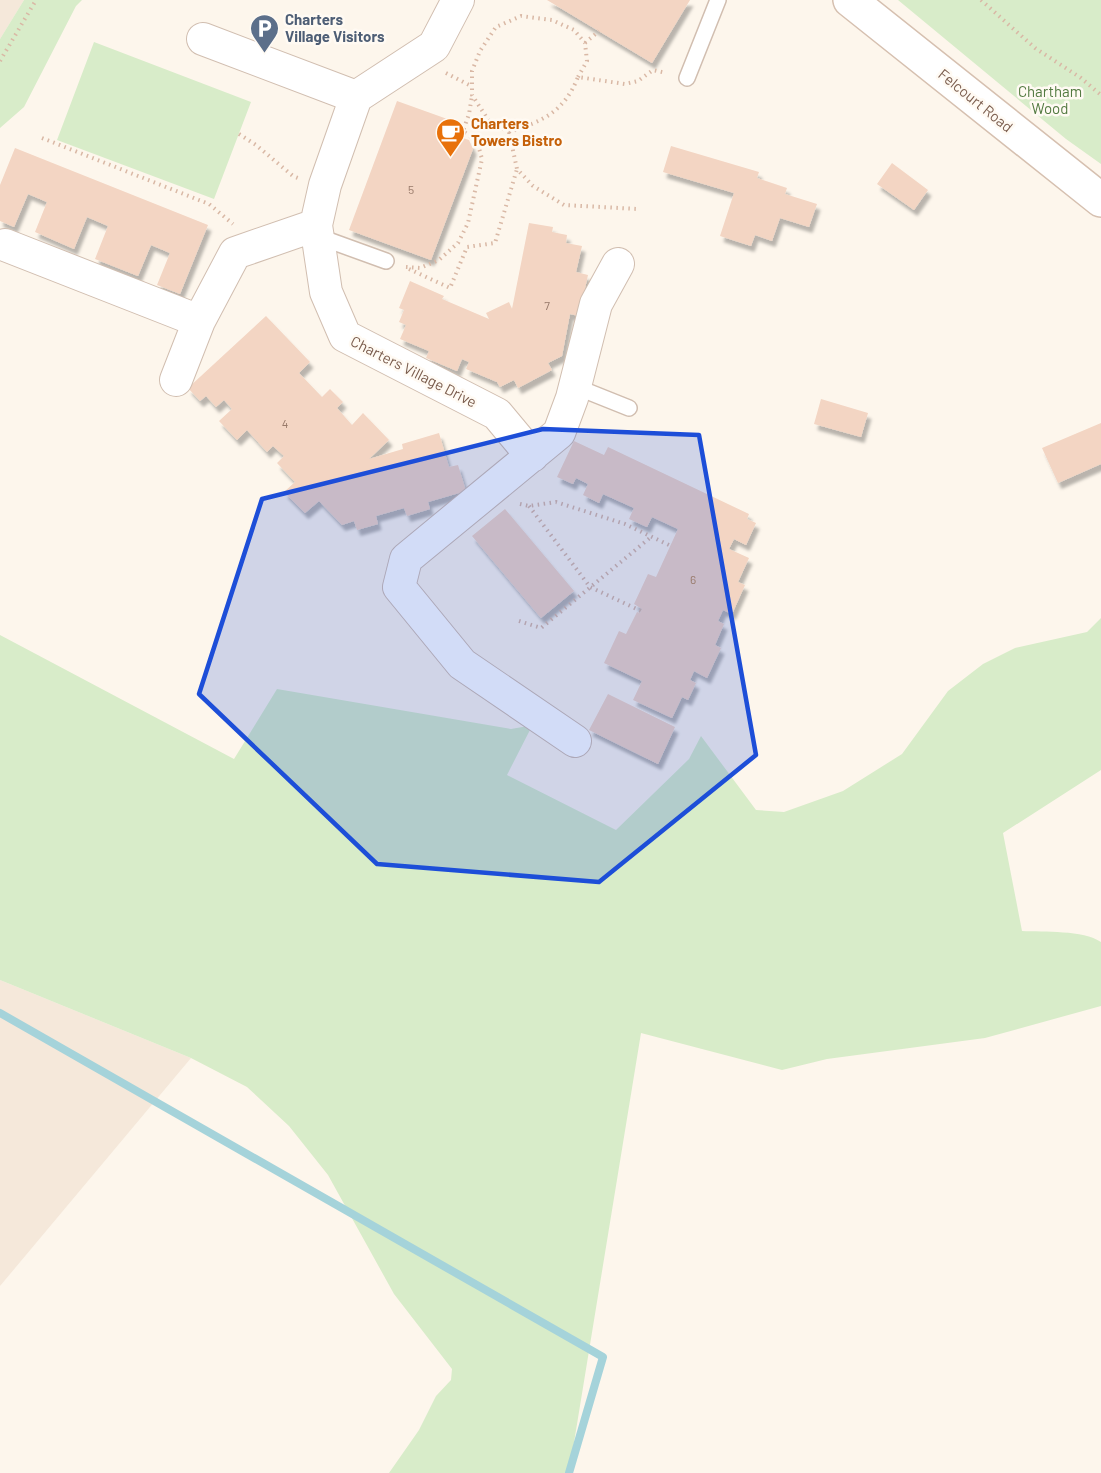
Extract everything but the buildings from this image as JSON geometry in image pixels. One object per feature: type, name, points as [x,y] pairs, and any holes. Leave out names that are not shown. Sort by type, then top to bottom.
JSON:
[{"type":"street","points":[[203,39],[356,97],[434,46],[458,0]]},
{"type":"street","name":"Felcourt Road","points":[[850,0],[1101,200]]},
{"type":"street","name":"Charters Village Drive","points":[[356,97],[325,185],[316,230],[326,292],[345,336],[497,414],[532,456]]},
{"type":"street","points":[[176,380],[199,321],[235,253],[316,230]]},
{"type":"street","points":[[4,245],[199,321]]},
{"type":"street","points":[[575,741],[462,664],[399,587],[405,559],[559,433],[596,304],[618,264]]},
{"type":"lane","points":[[687,78],[718,0]]},
{"type":"lane","points":[[316,230],[386,261]]},
{"type":"lane","points":[[574,386],[629,408]]},
{"type":"path","points":[[0,61],[36,0]]},
{"type":"path","points":[[981,0],[1035,48],[1081,78],[1101,95]]},
{"type":"path","points":[[472,95],[489,121],[509,132],[538,123],[555,112],[575,85],[587,61],[585,43],[574,30],[552,20],[521,16],[496,27],[480,51],[472,71],[472,95],[463,131],[477,141],[482,159],[468,223],[458,243],[439,260],[420,268],[404,267],[450,288],[467,247],[495,243],[517,169],[509,132]]},
{"type":"path","points":[[585,43],[599,31]]},
{"type":"path","points":[[578,77],[625,84],[639,81],[653,70],[687,78]]},
{"type":"path","points":[[239,134],[293,176],[325,185]]},
{"type":"path","points":[[42,138],[209,204],[232,224],[244,249]]},
{"type":"path","points":[[517,169],[533,186],[564,205],[638,209]]},
{"type":"path","points":[[498,484],[513,502],[529,506],[556,502],[625,524],[670,546]]},
{"type":"path","points":[[529,506],[590,587],[641,611]]},
{"type":"path","points":[[519,621],[541,628],[651,537]]},
{"type":"highlighted area","points":[[543,429],[699,435],[756,755],[599,882],[377,864],[199,694],[262,499]]},
{"type":"shaded area","points":[[0,0],[24,0],[0,39]]},
{"type":"shaded area","points":[[0,980],[191,1058],[0,1286]]},
{"type":"green space","points":[[24,0],[82,0],[76,6],[24,107],[0,128],[0,39]]},
{"type":"green space","name":"Chartham Wood","points":[[898,0],[1101,0],[1101,164],[1066,139]]},
{"type":"green space","points":[[94,42],[251,102],[214,199],[57,140]]},
{"type":"green space","points":[[1101,618],[1101,770],[1003,833],[1022,931],[1084,935],[1101,942],[1101,1006],[985,1038],[827,1059],[782,1070],[641,1033],[569,1473],[389,1473],[419,1430],[436,1396],[451,1380],[452,1369],[394,1294],[328,1175],[289,1126],[247,1087],[191,1058],[0,980],[0,635],[234,759],[277,689],[511,729],[528,726],[531,728],[507,775],[616,830],[689,759],[701,736],[756,810],[784,812],[843,791],[902,754],[948,691],[983,664],[1015,648],[1087,632]]},
{"type":"waterway","points":[[0,1013],[603,1357],[569,1473]]},
{"type":"place","name":"Charters Village Visitors","points":[[264,54]]},
{"type":"place","name":"Charters Towers Bistro","points":[[450,158]]}]
